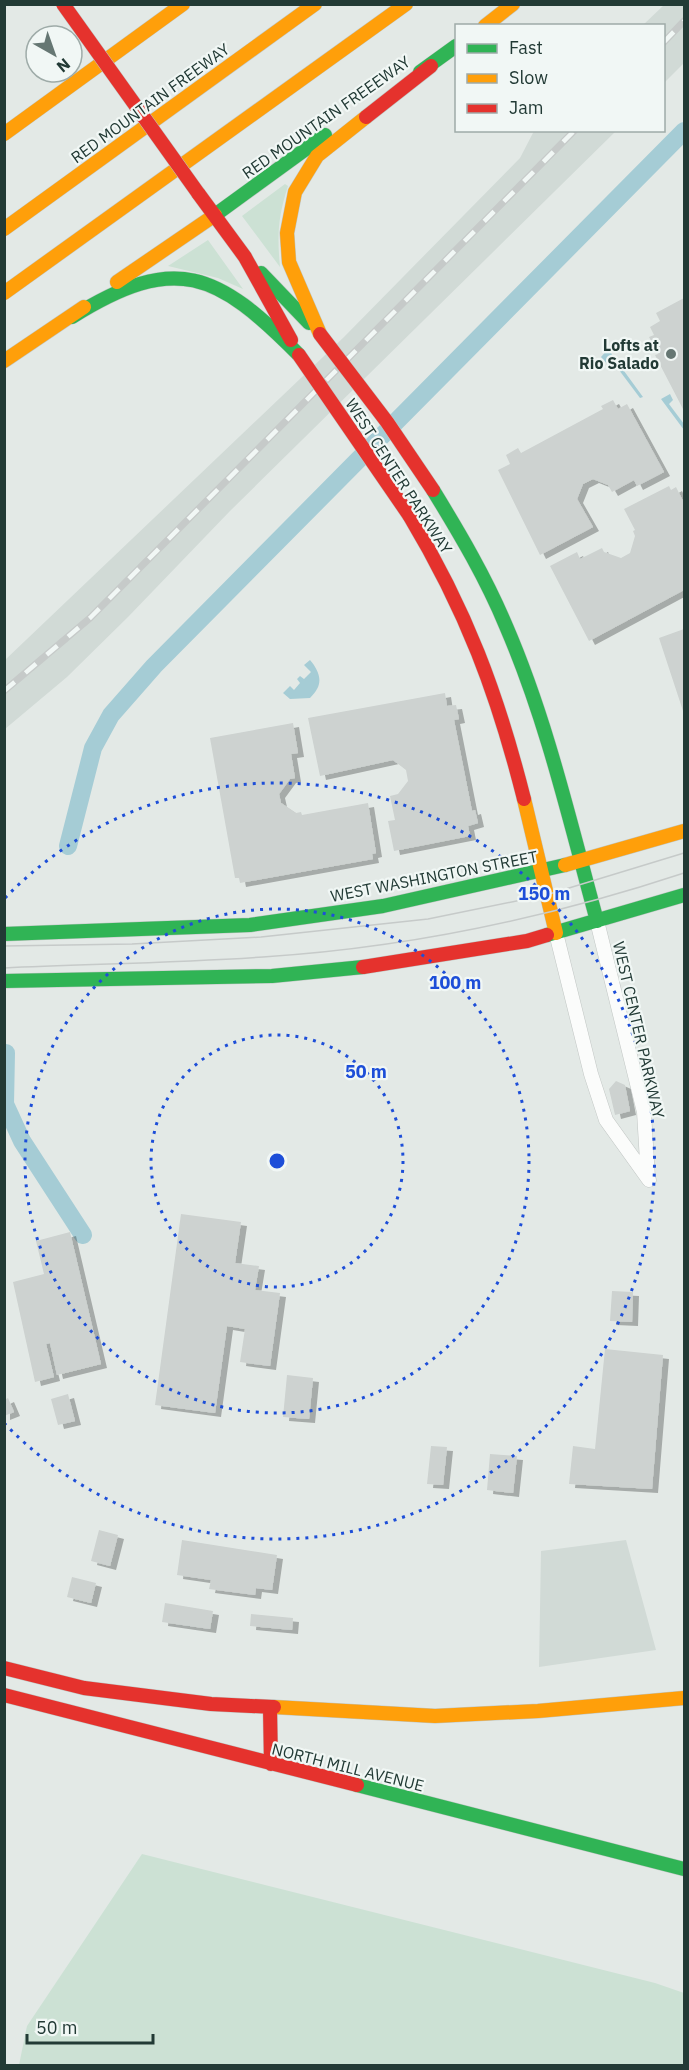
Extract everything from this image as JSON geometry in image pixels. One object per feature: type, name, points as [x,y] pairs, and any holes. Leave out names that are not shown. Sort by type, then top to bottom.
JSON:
[{"type":"main road","name":"WEST CENTER PARKWAY","points":[[63,4],[246,257],[321,334],[387,422],[433,490],[474,559],[514,644],[547,738],[597,921]]},
{"type":"main road","points":[[4,134],[183,4]]},
{"type":"main road","name":"RED MOUNTAIN FREEWAY","points":[[4,229],[315,4]]},
{"type":"main road","points":[[4,293],[406,4]]},
{"type":"main road","points":[[488,24],[513,4]]},
{"type":"main road","name":"RED MOUNTAIN FREEEWAY","points":[[72,317],[122,278],[215,215],[377,98],[431,66],[455,47]]},
{"type":"main road","points":[[321,334],[289,262],[287,233],[296,192],[317,156],[431,66]]},
{"type":"main road","name":"WEST CENTER PARKWAY","points":[[246,257],[298,355],[409,515],[435,560],[471,632],[505,731],[556,933]]},
{"type":"main road","points":[[4,361],[72,317],[126,286],[151,279],[185,279],[216,287],[243,302],[266,321],[298,355]]},
{"type":"main road","name":"WEST WASHINGTON STREET","points":[[4,933],[250,925],[383,906],[541,872],[684,831]]},
{"type":"main road","points":[[4,981],[272,976],[338,971],[451,954],[556,933],[684,895]]},
{"type":"main road","points":[[4,1668],[84,1688],[211,1704],[435,1716],[538,1711],[684,1698]]},
{"type":"main road","name":"NORTH MILL AVENUE","points":[[4,1695],[684,1869]]},
{"type":"main road","points":[[270,1708],[272,1764]]},
{"type":"main road","points":[[632,1857],[684,1859]]},
{"type":"street","name":"WEST CENTER PARKWAY","points":[[556,933],[591,1074],[606,1120],[648,1180],[644,1112],[597,921]]},
{"type":"shaded area","points":[[664,5],[684,5],[684,63],[665,82],[665,24],[644,24]]},
{"type":"shaded area","points":[[533,132],[615,132],[230,511],[67,677],[5,729],[5,660],[344,337],[520,158]]},
{"type":"shaded area","points":[[626,1540],[656,1650],[539,1667],[541,1551]]},
{"type":"green space","points":[[285,184],[288,186],[279,226],[280,267],[242,216]]},
{"type":"green space","points":[[208,240],[243,289],[218,278],[168,266]]},
{"type":"green space","points":[[142,1854],[655,1983],[684,1993],[684,2065],[19,2065],[27,2026]]},
{"type":"water","points":[[608,349],[643,397],[640,398],[613,362],[609,366],[601,357]]},
{"type":"water","points":[[670,394],[673,400],[669,404],[684,424],[684,430],[661,399]]},
{"type":"water","points":[[310,660],[319,674],[317,688],[310,698],[290,699],[283,693],[290,686],[294,690],[300,683],[297,679],[300,676],[304,679],[311,672],[304,665]]},
{"type":"building","name":"Lofts at Rio Salado","points":[[684,298],[684,411],[655,355],[658,354],[649,337],[654,335],[650,327],[660,321],[656,313]]},
{"type":"building","points":[[613,400],[618,409],[627,404],[664,472],[637,486],[634,480],[612,492],[608,485],[593,479],[583,484],[577,499],[593,527],[540,555],[498,470],[510,464],[506,455],[518,448],[521,453],[603,409],[601,406]]},
{"type":"building","points":[[669,486],[671,490],[676,487],[684,503],[684,590],[589,641],[550,566],[577,552],[580,559],[602,548],[604,552],[621,558],[630,553],[635,530],[624,509]]},
{"type":"building","points":[[684,629],[684,714],[659,638]]},
{"type":"building","points":[[445,693],[447,706],[456,705],[459,719],[454,720],[472,811],[475,810],[478,823],[468,826],[470,836],[394,851],[388,821],[395,820],[390,796],[398,794],[408,781],[406,770],[393,760],[320,776],[308,718]]},
{"type":"building","points":[[293,723],[298,753],[291,754],[295,778],[290,779],[279,794],[281,803],[296,813],[301,812],[302,815],[368,803],[376,853],[372,854],[373,859],[240,883],[239,878],[235,878],[210,738]]},
{"type":"building","points":[[616,1081],[625,1085],[630,1111],[615,1115],[609,1089]]},
{"type":"building","points":[[181,1214],[241,1222],[235,1263],[259,1266],[255,1290],[280,1293],[270,1366],[240,1362],[245,1329],[227,1326],[215,1413],[155,1405]]},
{"type":"building","points":[[70,1232],[101,1364],[57,1375],[50,1343],[46,1344],[54,1377],[35,1382],[13,1282],[44,1274],[36,1241]]},
{"type":"building","points":[[612,1291],[633,1292],[632,1322],[610,1321]]},
{"type":"building","points":[[605,1349],[663,1355],[652,1489],[569,1484],[573,1446],[595,1449]]},
{"type":"building","points":[[287,1375],[313,1378],[309,1419],[283,1417]]},
{"type":"building","points":[[68,1394],[75,1421],[58,1425],[51,1399]]},
{"type":"building","points":[[8,1398],[14,1412],[4,1416],[4,1400]]},
{"type":"building","points":[[431,1446],[447,1447],[443,1485],[427,1484]]},
{"type":"building","points":[[490,1454],[517,1456],[513,1493],[487,1490]]},
{"type":"building","points":[[99,1530],[118,1535],[110,1566],[91,1561]]},
{"type":"building","points":[[182,1540],[277,1555],[272,1590],[256,1588],[255,1595],[209,1589],[211,1580],[177,1575]]},
{"type":"building","points":[[72,1577],[96,1583],[91,1603],[67,1597]]},
{"type":"building","points":[[165,1603],[213,1611],[210,1629],[162,1622]]},
{"type":"building","points":[[251,1614],[293,1618],[292,1630],[250,1626]]},
{"type":"waterway","points":[[68,846],[93,748],[111,715],[154,666],[684,131]]},
{"type":"waterway","points":[[6,1053],[5,1104],[22,1141],[83,1235]]},
{"type":"tram line","points":[[4,946],[132,944],[261,937],[428,919],[546,895],[684,853]]},
{"type":"tram line","points":[[4,968],[231,959],[317,953],[370,946],[529,917],[684,873]]},
{"type":"railway","points":[[665,41],[684,21]]},
{"type":"railway","points":[[4,691],[90,618],[573,132]]},
{"type":"traffic: fast","points":[[420,72],[455,47]]},
{"type":"traffic: fast","points":[[215,215],[325,135]]},
{"type":"traffic: fast","points":[[261,273],[309,323]]},
{"type":"traffic: fast","points":[[72,317],[108,297],[140,284],[168,279],[194,281],[219,289],[244,305],[299,355]]},
{"type":"traffic: fast","points":[[433,490],[481,573],[521,662],[557,772],[597,921]]},
{"type":"traffic: fast","points":[[4,934],[250,925],[383,906],[565,865]]},
{"type":"traffic: fast","points":[[547,935],[684,895]]},
{"type":"traffic: fast","points":[[4,981],[272,976],[363,967]]},
{"type":"traffic: fast","points":[[357,1785],[684,1869]]},
{"type":"traffic: slow","points":[[4,134],[183,4]]},
{"type":"traffic: slow","points":[[4,229],[315,4]]},
{"type":"traffic: slow","points":[[4,293],[406,4]]},
{"type":"traffic: slow","points":[[488,24],[513,4]]},
{"type":"traffic: slow","points":[[320,334],[289,262],[287,233],[295,192],[317,156],[366,117]]},
{"type":"traffic: slow","points":[[117,282],[215,215]]},
{"type":"traffic: slow","points":[[4,361],[84,307]]},
{"type":"traffic: slow","points":[[524,799],[556,933]]},
{"type":"traffic: slow","points":[[565,865],[684,831]]},
{"type":"traffic: slow","points":[[274,1707],[435,1716],[538,1711],[684,1698]]},
{"type":"traffic: jam","points":[[63,4],[198,193]]},
{"type":"traffic: jam","points":[[366,117],[431,66]]},
{"type":"traffic: jam","points":[[198,193],[245,257],[291,340]]},
{"type":"traffic: jam","points":[[320,334],[387,422],[433,490]]},
{"type":"traffic: jam","points":[[299,355],[409,515]]},
{"type":"traffic: jam","points":[[409,515],[447,584],[478,652],[503,723],[524,799]]},
{"type":"traffic: jam","points":[[363,967],[527,941],[547,935]]},
{"type":"traffic: jam","points":[[4,1668],[84,1688],[211,1704],[274,1707]]},
{"type":"traffic: jam","points":[[4,1695],[357,1785]]},
{"type":"traffic: jam","points":[[270,1708],[271,1764]]},
{"type":"place","name":"Lofts at Rio Salado","points":[[671,354]]}]
